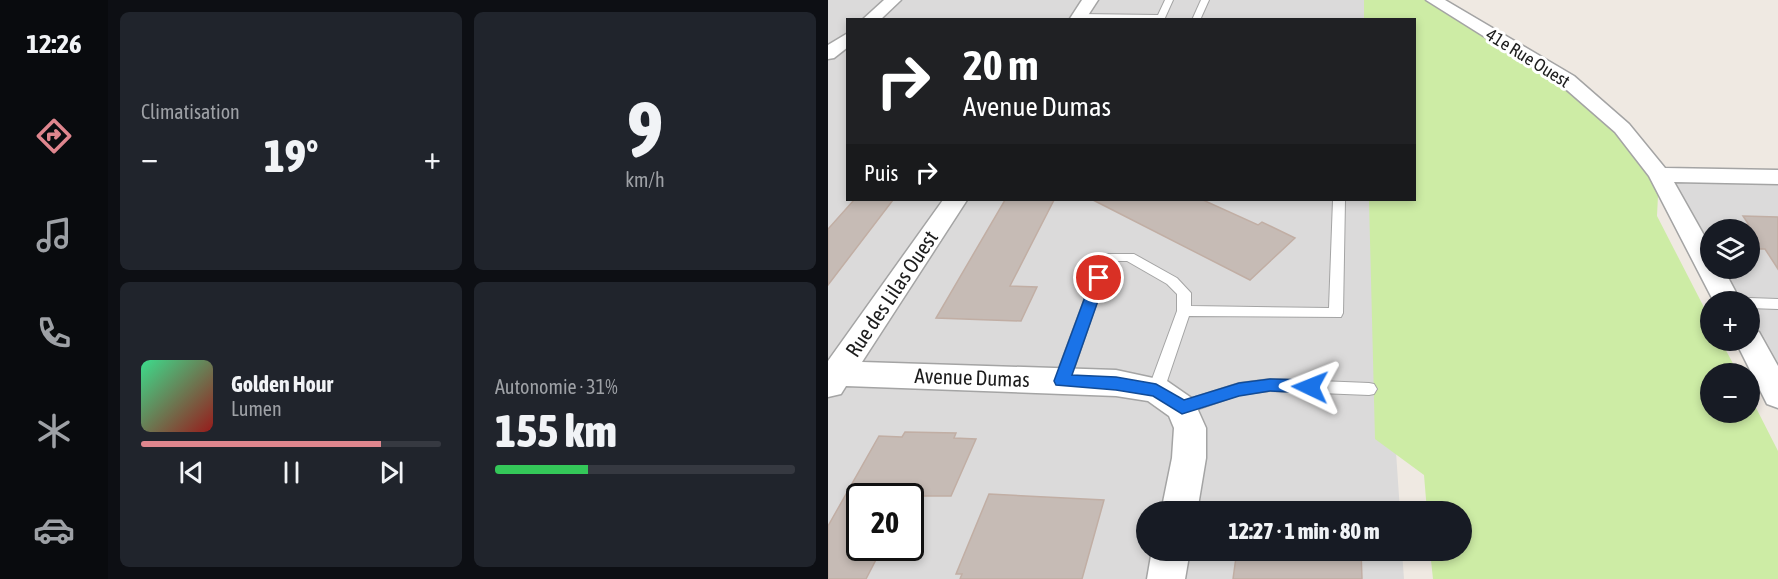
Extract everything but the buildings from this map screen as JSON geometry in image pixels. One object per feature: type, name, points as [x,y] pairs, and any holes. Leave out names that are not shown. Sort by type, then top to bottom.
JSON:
[{"type":"street","points":[[872,18],[893,0]]},
{"type":"street","points":[[1078,18],[1090,0]]},
{"type":"street","name":"41e Rue Ouest","points":[[1436,1],[1567,80],[1622,128],[1659,175],[1722,291]]},
{"type":"street","points":[[828,54],[846,40]]},
{"type":"street","points":[[1659,175],[1778,177]]},
{"type":"street","name":"Rue des Lilas Ouest","points":[[831,378],[954,201]]},
{"type":"street","points":[[1755,351],[1778,395]]},
{"type":"street","name":"Avenue Dumas","points":[[831,378],[1116,383],[1169,399]]},
{"type":"street","points":[[1169,399],[1190,428],[1189,458],[1181,501]]},
{"type":"street","points":[[1166,579],[1170,561]]},
{"type":"lane","points":[[1078,18],[1160,18],[1169,0]]},
{"type":"lane","points":[[1197,18],[1205,0]]},
{"type":"lane","points":[[1184,311],[1336,314],[1339,201]]},
{"type":"lane","points":[[1062,381],[1106,257],[1129,257],[1172,281],[1184,292],[1184,311],[1169,399],[1270,385],[1369,389]]},
{"type":"lane","points":[[1760,303],[1778,304]]},
{"type":"shaded area","points":[[828,0],[1365,0],[1367,18],[846,18],[846,201],[1379,201],[1399,501],[1136,501],[1136,561],[1403,561],[1404,579],[828,579]]},
{"type":"shaded area","points":[[1659,175],[1778,177],[1778,396],[1755,351],[1760,351],[1760,291],[1722,291],[1715,279],[1760,279],[1760,219],[1700,219],[1700,251]]},
{"type":"green space","points":[[1364,0],[1433,0],[1567,80],[1659,175],[1657,216],[1700,300],[1700,351],[1726,351],[1733,363],[1700,363],[1700,423],[1760,423],[1760,416],[1778,451],[1778,579],[1433,579],[1431,561],[1472,561],[1472,501],[1426,501],[1424,475],[1375,439],[1369,201],[1416,201],[1416,18],[1364,18]]},
{"type":"route","points":[[1099,278],[1062,381],[1116,383],[1156,390],[1182,408],[1239,389],[1270,385],[1310,387]]}]
